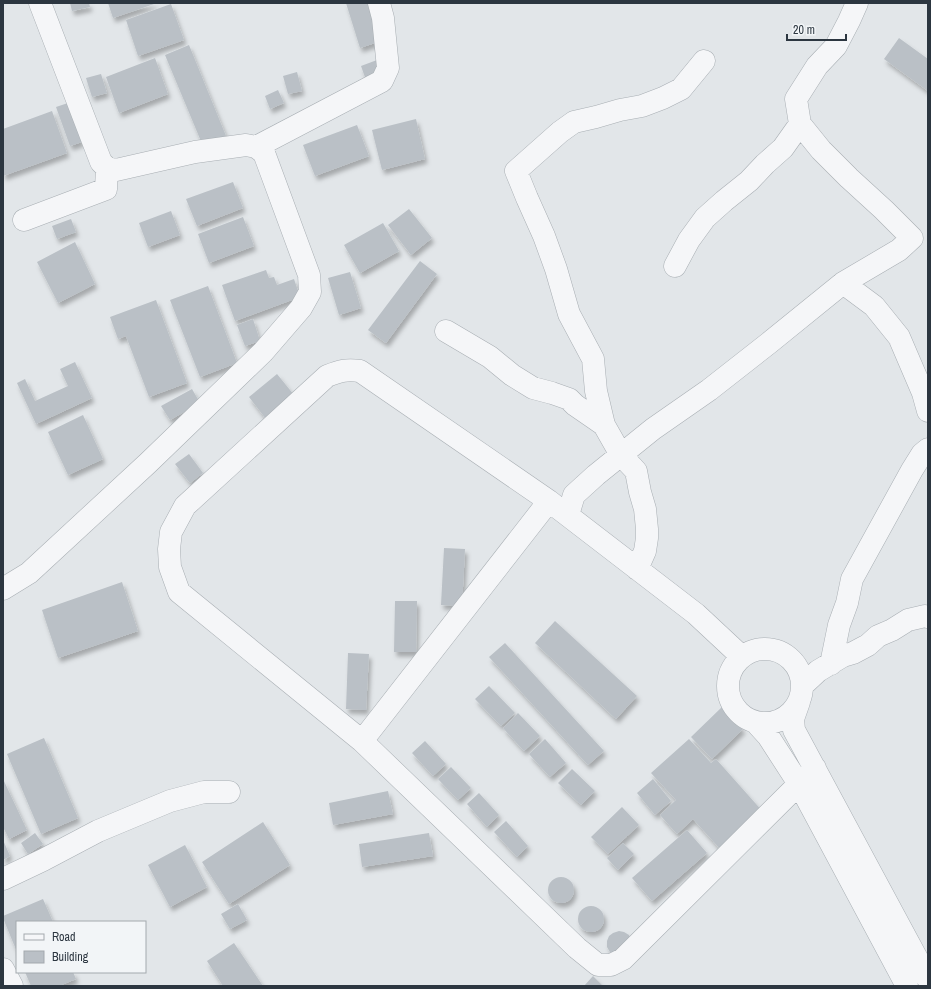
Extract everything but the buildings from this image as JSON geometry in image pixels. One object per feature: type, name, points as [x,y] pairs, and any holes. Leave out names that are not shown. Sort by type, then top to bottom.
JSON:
[{"type":"street","points":[[3,589],[29,573],[148,463],[263,352],[301,308],[310,292],[309,275],[264,153],[256,147],[246,145],[195,152],[116,170],[107,168],[102,162],[40,3]]},
{"type":"street","points":[[256,147],[382,81],[388,68],[383,18],[379,3]]},
{"type":"street","points":[[568,515],[574,495],[596,475],[653,429],[709,390],[769,344],[843,283],[899,250],[912,238],[821,150],[800,124],[796,99],[817,66],[836,46],[857,3]]},
{"type":"street","points":[[637,569],[647,538],[645,509],[636,472],[621,455],[604,425],[596,391],[594,359],[569,314],[544,236],[516,170],[574,122],[642,106],[663,98],[681,89],[704,62]]},
{"type":"street","points":[[675,266],[689,240],[705,218],[749,181],[783,148],[800,124]]},
{"type":"street","points":[[24,220],[106,189],[107,168]]},
{"type":"street","points":[[843,283],[874,306],[899,338],[923,393],[928,411]]},
{"type":"street","points":[[446,331],[490,357],[512,375],[533,388],[569,399],[575,405],[604,425]]},
{"type":"street","points":[[741,656],[696,614],[549,500],[360,371],[339,371],[327,376],[185,506],[171,532],[170,567],[179,592],[362,741],[577,948],[598,965],[611,965],[623,959],[815,768]]},
{"type":"street","points":[[831,664],[839,625],[847,602],[852,579],[912,470],[922,454],[928,449]]},
{"type":"street","points":[[362,741],[549,500]]},
{"type":"street","points":[[757,723],[774,722],[789,715],[801,693],[818,671],[843,656],[853,653],[868,645],[878,636],[892,630],[908,620],[925,616],[928,617]]},
{"type":"street","points":[[907,986],[799,784],[768,736],[757,723],[742,715],[731,702],[728,686],[731,670],[741,656],[756,649],[773,649],[788,656],[799,669],[801,693],[793,719],[794,730],[928,978]]},
{"type":"street","points":[[3,879],[98,831],[170,801],[204,792],[230,792]]},
{"type":"street","points":[[3,969],[12,986]]}]
